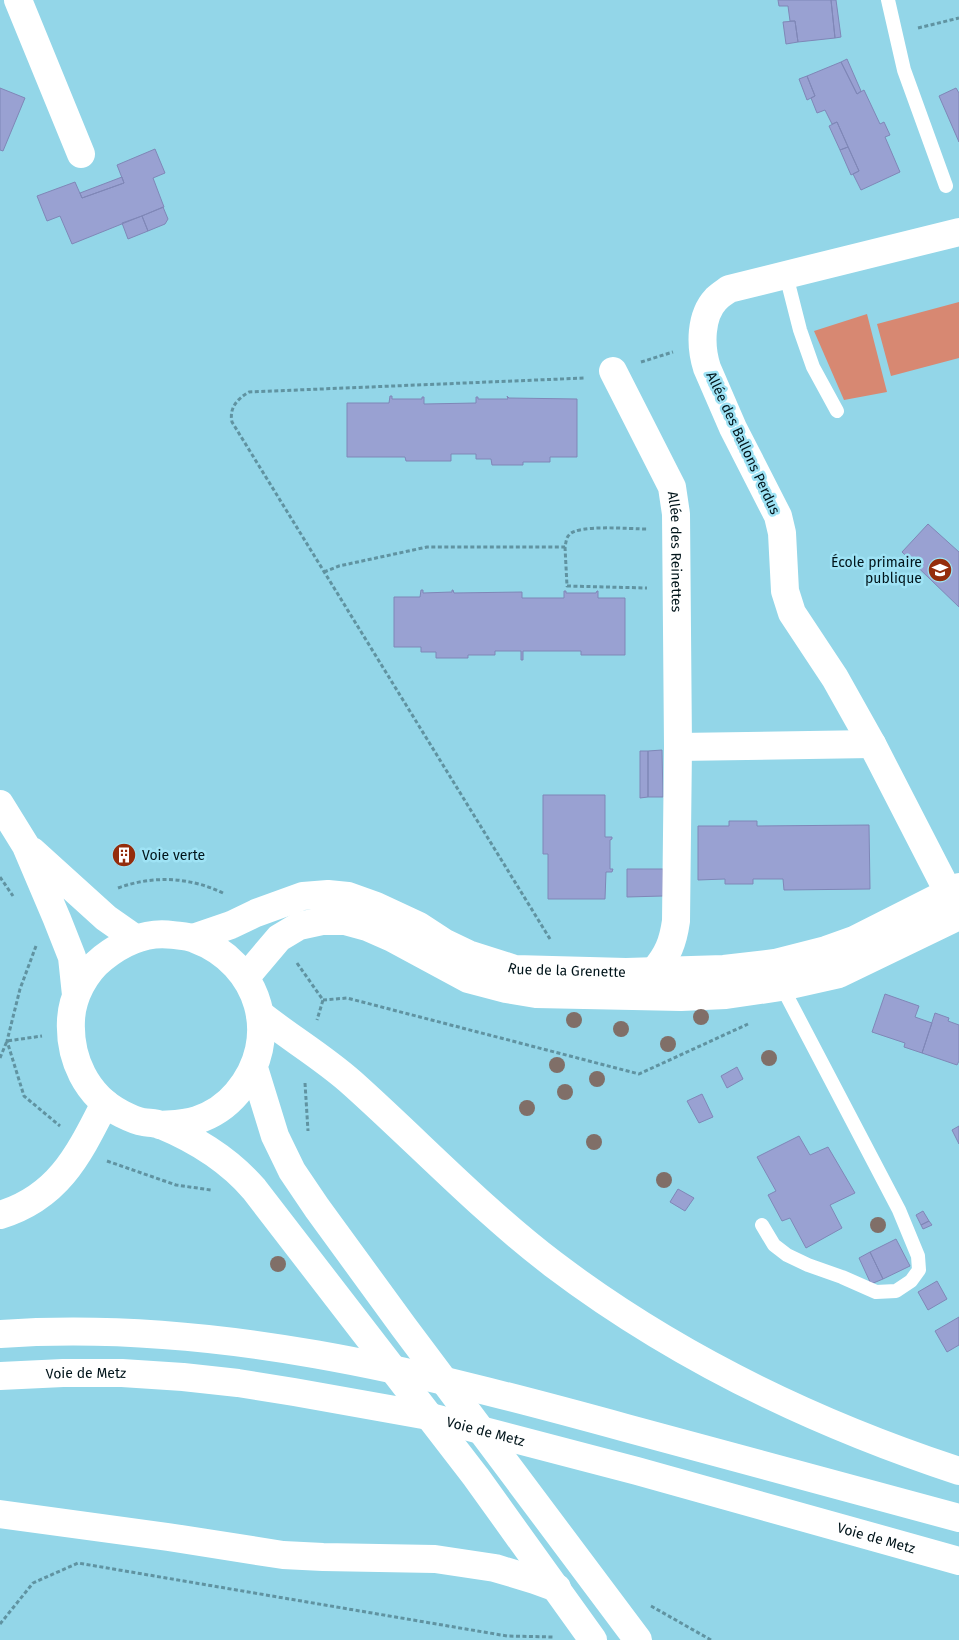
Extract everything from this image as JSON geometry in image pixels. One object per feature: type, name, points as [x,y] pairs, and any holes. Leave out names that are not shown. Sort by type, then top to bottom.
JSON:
[{"type":"main road","points":[[18,0],[81,154]]},
{"type":"main road","name":"Allée des Ballons Perdus","points":[[956,903],[835,678],[792,613],[785,591],[782,533],[778,516],[733,428],[707,368],[704,358],[703,329],[707,314],[716,299],[730,289],[959,232]]},
{"type":"main road","name":"Allée des Reinettes","points":[[613,370],[672,487],[675,502],[678,747],[676,921],[669,950],[665,959],[654,971]]},
{"type":"main road","points":[[678,747],[872,744]]},
{"type":"main road","points":[[0,804],[26,846],[72,957],[76,996]]},
{"type":"main road","points":[[26,846],[106,918],[136,939]]},
{"type":"main road","name":"Rue de la Grenette","points":[[193,938],[303,896],[328,894],[348,896],[376,906],[418,926],[445,943],[485,960],[515,969],[626,972],[724,969],[778,975],[839,974],[956,903]]},
{"type":"main road","name":"Rue de la Grenette","points":[[246,977],[279,938],[299,926],[322,921],[344,921],[366,927],[392,938],[468,978],[506,989],[536,994],[681,997],[741,994],[778,975]]},
{"type":"main road","points":[[164,934],[193,938],[214,947],[232,960],[246,977],[255,995],[262,1032],[254,1068],[232,1099],[216,1111],[198,1119],[179,1124],[140,1121],[121,1114],[105,1103],[90,1089],[80,1072],[73,1053],[70,1033],[71,1014],[76,996],[86,977],[116,947],[136,939],[164,934]]},
{"type":"main road","points":[[260,1014],[280,1030],[310,1049],[350,1081],[494,1215],[586,1288],[724,1374],[793,1408],[916,1457],[959,1471]]},
{"type":"main road","points":[[254,1068],[275,1136],[292,1171],[403,1326],[638,1640]]},
{"type":"main road","points":[[0,1215],[31,1201],[48,1190],[62,1177],[83,1146],[105,1103]]},
{"type":"main road","points":[[160,1124],[215,1153],[236,1169],[254,1189],[350,1316],[476,1477],[593,1639]]},
{"type":"main road","points":[[0,1334],[44,1331],[102,1331],[164,1334],[236,1342],[348,1360],[512,1396],[959,1518]]},
{"type":"main road","name":"Voie de Metz","points":[[0,1376],[62,1373],[183,1376],[238,1383],[423,1415],[959,1561]]},
{"type":"main road","points":[[0,1514],[283,1555],[436,1559],[495,1568],[557,1588]]},
{"type":"lane","points":[[888,0],[904,70],[946,186]]},
{"type":"lane","points":[[786,275],[800,330],[813,367],[837,411]]},
{"type":"lane","points":[[762,1225],[774,1245],[788,1255],[876,1292],[896,1290],[911,1281],[919,1270],[918,1256],[898,1210],[778,975]]},
{"type":"path","points":[[896,34],[959,18]]},
{"type":"path","points":[[570,971],[232,422],[232,408],[242,396],[249,392],[600,377],[613,370],[703,344]]},
{"type":"path","points":[[676,529],[584,528],[574,531],[567,536],[566,547],[567,586],[677,589]]},
{"type":"path","points":[[324,572],[339,566],[427,547],[566,547]]},
{"type":"path","points":[[113,890],[151,879],[176,879],[202,884],[230,896]]},
{"type":"path","points":[[0,1058],[7,1040],[20,989],[36,945]]},
{"type":"path","points":[[295,961],[323,1000]]},
{"type":"path","points":[[323,1000],[347,998],[639,1074],[754,1020]]},
{"type":"path","points":[[317,1022],[323,1000]]},
{"type":"path","points":[[7,1040],[70,1033]]},
{"type":"path","points":[[305,1079],[307,1129],[310,1138]]},
{"type":"path","points":[[0,1624],[33,1583],[78,1563],[506,1636],[593,1639]]},
{"type":"shaded area","points":[[959,302],[959,358],[891,376],[877,324]]},
{"type":"shaded area","points":[[867,314],[887,392],[844,400],[814,331]]},
{"type":"building","points":[[778,0],[831,0],[835,38],[798,42],[795,21],[790,21],[788,6],[779,6]]},
{"type":"building","points":[[831,0],[836,0],[841,37],[835,38]]},
{"type":"building","points":[[795,21],[798,42],[786,44],[783,22]]},
{"type":"building","points":[[847,59],[861,91],[857,94],[841,62]]},
{"type":"building","points":[[841,62],[857,94],[864,90],[880,124],[884,122],[890,135],[885,137],[900,172],[861,190],[853,174],[859,171],[837,122],[832,124],[825,110],[817,113],[811,98],[815,96],[807,76]]},
{"type":"building","points":[[807,76],[815,96],[807,100],[799,79]]},
{"type":"building","points":[[0,88],[25,98],[3,151],[0,150]]},
{"type":"building","points":[[956,88],[959,93],[959,142],[939,96]]},
{"type":"building","points":[[837,122],[848,147],[840,150],[829,126]]},
{"type":"building","points":[[848,147],[859,171],[851,175],[840,150]]},
{"type":"building","points":[[155,149],[165,173],[153,178],[164,207],[72,244],[60,216],[47,221],[37,196],[75,182],[82,198],[124,183],[117,165]]},
{"type":"building","points":[[122,177],[124,183],[82,198],[80,193]]},
{"type":"building","points":[[163,207],[168,219],[165,224],[148,231],[142,216]]},
{"type":"building","points":[[142,216],[148,231],[128,239],[122,223]]},
{"type":"building","points":[[390,396],[392,396],[392,399],[422,399],[424,397],[424,404],[476,403],[476,397],[478,399],[508,399],[507,396],[509,398],[577,399],[577,457],[550,457],[550,462],[523,462],[523,465],[492,465],[491,459],[476,459],[476,454],[451,454],[451,461],[406,461],[405,457],[347,457],[347,403],[389,403]]},
{"type":"building","name":"École primaire publique","points":[[928,524],[959,552],[959,607],[902,552]]},
{"type":"building","points":[[421,590],[423,590],[423,593],[452,592],[452,590],[454,593],[522,592],[522,598],[564,598],[564,591],[566,593],[596,593],[598,591],[598,598],[625,598],[625,655],[581,655],[581,651],[523,651],[523,660],[521,660],[521,651],[495,651],[495,655],[468,655],[468,658],[436,658],[436,652],[421,652],[421,647],[394,647],[394,597],[420,597]]},
{"type":"building","points":[[662,750],[663,797],[648,797],[648,751]]},
{"type":"building","points":[[640,751],[648,751],[648,797],[640,798]]},
{"type":"building","points":[[543,795],[605,795],[605,837],[612,837],[610,840],[610,869],[613,869],[612,872],[606,872],[605,899],[548,899],[548,854],[543,854]]},
{"type":"building","points":[[729,821],[757,821],[757,826],[869,825],[870,889],[784,890],[783,879],[753,879],[753,884],[725,884],[725,879],[698,880],[698,826],[729,826]]},
{"type":"building","name":"Voie verte","points":[[131,845],[135,861],[117,865],[113,850]]},
{"type":"building","points":[[627,869],[663,869],[663,896],[627,897]]},
{"type":"building","points":[[885,994],[919,1006],[915,1017],[932,1023],[922,1053],[904,1047],[905,1043],[872,1032]]},
{"type":"building","points":[[935,1013],[949,1018],[948,1021],[959,1025],[959,1061],[957,1065],[922,1053]]},
{"type":"building","points":[[737,1067],[743,1079],[727,1088],[721,1076]]},
{"type":"building","points":[[702,1094],[713,1117],[699,1123],[687,1101]]},
{"type":"building","points":[[959,1126],[959,1144],[952,1130]]},
{"type":"building","points":[[799,1136],[810,1155],[828,1147],[855,1193],[830,1205],[842,1228],[806,1248],[790,1218],[782,1221],[768,1195],[776,1191],[757,1157]]},
{"type":"building","points":[[678,1189],[694,1198],[685,1211],[670,1202]]},
{"type":"building","points":[[923,1211],[929,1221],[921,1225],[916,1215]]},
{"type":"building","points":[[929,1221],[932,1225],[923,1229],[921,1225]]},
{"type":"building","points":[[896,1239],[910,1266],[883,1279],[870,1252]]},
{"type":"building","points":[[870,1252],[883,1279],[871,1284],[859,1258]]},
{"type":"building","points":[[937,1281],[947,1299],[928,1310],[918,1292]]},
{"type":"building","points":[[959,1317],[959,1345],[947,1352],[935,1331]]},
{"type":"place","name":"École primaire publique","points":[[940,570]]},
{"type":"place","name":"Voie verte","points":[[124,855]]}]
